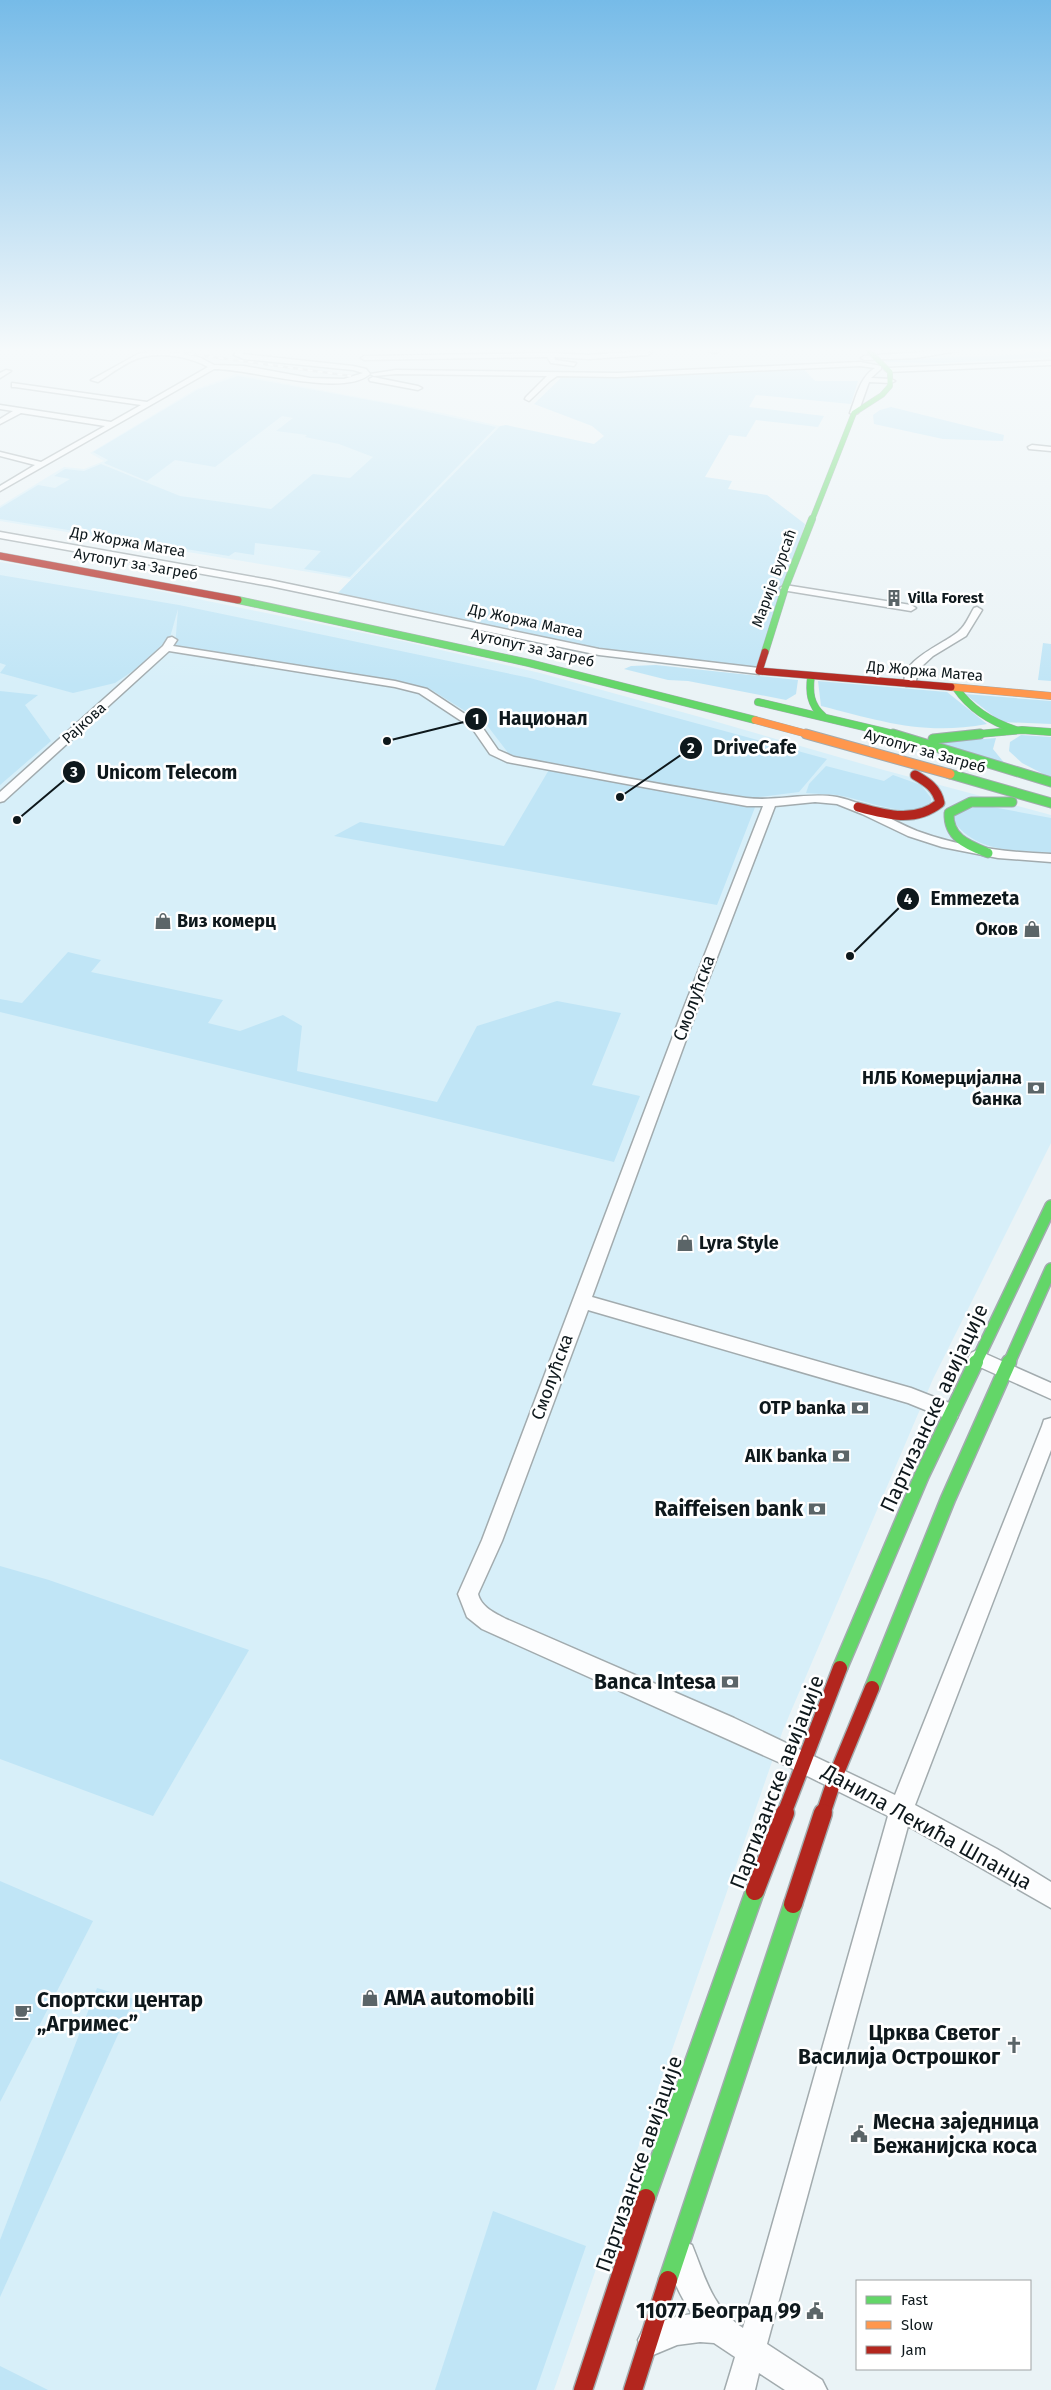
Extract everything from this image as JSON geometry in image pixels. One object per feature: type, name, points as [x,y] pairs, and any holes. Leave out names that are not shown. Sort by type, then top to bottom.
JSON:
[{"type":"main road","name":"Марије Бурсаћ","points":[[759,671],[785,588],[834,463]]},
{"type":"main road","name":"Аутопут за Загреб","points":[[0,549],[154,575],[322,607],[475,640],[658,683],[845,733],[1051,792]]},
{"type":"main road","name":"Аутопут за Загреб","points":[[0,556],[152,582],[312,613],[471,648],[676,698],[1051,803]]},
{"type":"main road","name":"Др Жоржа Матеа","points":[[759,671],[1051,696]]},
{"type":"main road","points":[[811,676],[808,695],[811,706],[823,716]]},
{"type":"main road","points":[[956,688],[961,698],[993,721],[1018,731]]},
{"type":"main road","points":[[766,703],[795,703],[808,695]]},
{"type":"main road","points":[[676,698],[680,703],[717,715],[915,775],[1051,812]]},
{"type":"main road","points":[[743,698],[896,735],[1038,776]]},
{"type":"main road","points":[[1003,744],[1010,734],[1018,731]]},
{"type":"main road","points":[[896,735],[948,739],[1018,731],[1051,732]]},
{"type":"main road","points":[[1010,759],[1051,782]]},
{"type":"main road","points":[[915,775],[935,789],[939,796],[940,803],[931,822]]},
{"type":"main road","points":[[895,825],[931,822],[961,805],[975,802],[1012,802]]},
{"type":"main road","points":[[858,807],[902,816],[922,815],[931,822],[947,845]]},
{"type":"main road","points":[[949,813],[947,823],[954,837],[988,853]]},
{"type":"main road","name":"Партизанске авијације","points":[[583,2390],[635,2231],[740,1929],[803,1760],[882,1566],[950,1412],[1051,1206]]},
{"type":"main road","points":[[633,2390],[679,2243],[836,1775],[914,1580],[1004,1370],[1051,1269]]},
{"type":"street","points":[[33,463],[43,465]]},
{"type":"street","points":[[0,489],[47,463]]},
{"type":"street","name":"Др Жоржа Матеа","points":[[0,535],[306,590],[599,652],[759,671]]},
{"type":"street","points":[[785,588],[911,608]]},
{"type":"street","points":[[910,684],[910,676],[916,666],[926,656],[963,632],[977,610]]},
{"type":"street","points":[[170,643],[412,687],[432,695],[476,726],[488,740],[494,752],[504,758],[669,789],[770,804],[798,799],[819,798],[858,807],[895,825],[947,845],[988,853],[1051,858]]},
{"type":"street","name":"Рајкова","points":[[0,798],[170,643]]},
{"type":"street","name":"Смолућска","points":[[770,804],[708,961],[492,1541],[468,1594],[468,1603],[480,1616],[515,1633],[803,1760]]},
{"type":"street","points":[[581,1300],[893,1390],[950,1412]]},
{"type":"street","points":[[977,1358],[1051,1391]]},
{"type":"street","points":[[740,2390],[901,1810],[1051,1426]]},
{"type":"street","name":"Данила Лекића Шпанца","points":[[803,1760],[836,1775],[973,1849],[1051,1896]]},
{"type":"street","points":[[679,2243],[692,2288],[718,2329],[812,2390]]},
{"type":"street","points":[[648,2342],[670,2331],[686,2327],[718,2329]]},
{"type":"shaded area","points":[[100,463],[464,463],[351,579],[0,521],[0,506],[64,467],[84,469]]},
{"type":"shaded area","points":[[105,463],[172,463],[147,481]]},
{"type":"shaded area","points":[[189,463],[221,463],[215,467]]},
{"type":"shaded area","points":[[367,463],[461,463],[350,577],[304,569],[321,551],[255,543],[254,555],[235,552],[229,556],[0,519],[0,508],[38,485],[55,488],[70,479],[54,476],[65,469],[84,471],[101,464],[180,496],[271,509],[313,474],[350,478]]},
{"type":"shaded area","points":[[465,463],[713,463],[705,477],[732,481],[728,489],[767,495],[805,524],[759,671],[621,656],[335,596]]},
{"type":"shaded area","points":[[0,562],[91,577],[402,641],[540,673],[1051,815],[1051,1143],[933,1379],[783,1730],[554,2390],[0,2390]]},
{"type":"shaded area","points":[[0,575],[179,605],[530,678],[827,759],[799,792],[759,797],[717,905],[334,836],[360,822],[504,846],[550,768],[509,754],[486,724],[430,689],[407,683],[175,647],[178,609],[167,648],[115,683],[73,693],[0,673],[6,665],[0,663]]},
{"type":"shaded area","points":[[1043,643],[1051,644],[1051,681],[1038,680]]},
{"type":"shaded area","points":[[656,665],[798,680],[796,694],[786,700],[688,681],[668,680],[624,669],[631,666]]},
{"type":"shaded area","points":[[818,681],[947,692],[987,724],[964,727],[923,728],[863,717],[821,706]]},
{"type":"shaded area","points":[[0,691],[38,695],[25,705],[51,741],[0,785]]},
{"type":"shaded area","points":[[965,694],[1051,701],[1051,724],[1001,722]]},
{"type":"shaded area","points":[[1021,735],[1051,737],[1051,778],[1022,763],[1009,751],[1010,742]]},
{"type":"shaded area","points":[[996,738],[993,749],[1006,765],[935,743]]},
{"type":"shaded area","points":[[826,766],[884,781],[893,775],[921,785],[931,798],[931,807],[920,810],[897,809],[837,795],[806,793],[809,784]]},
{"type":"shaded area","points":[[982,805],[1051,818],[1051,853],[1011,850],[986,845],[964,832],[954,822],[955,813]]},
{"type":"shaded area","points":[[68,952],[101,960],[91,972],[223,1000],[208,1023],[240,1031],[283,1015],[302,1026],[297,1071],[437,1102],[477,1026],[557,1001],[621,1013],[592,1085],[640,1096],[614,1162],[0,1012],[0,999],[22,1003]]},
{"type":"shaded area","points":[[0,1566],[49,1580],[249,1650],[153,1816],[0,1759]]},
{"type":"shaded area","name":"Спортски центар „Агримес”","points":[[0,1881],[93,1921],[0,2102]]},
{"type":"shaded area","points":[[97,1988],[134,1999],[0,2297],[0,2240]]},
{"type":"shaded area","points":[[493,2211],[586,2246],[536,2390],[435,2390]]},
{"type":"shaded area","points":[[0,2366],[48,2390],[0,2390]]},
{"type":"traffic: fast","points":[[765,652],[785,588],[834,463]]},
{"type":"traffic: fast","points":[[238,600],[529,663],[755,720]]},
{"type":"traffic: fast","points":[[811,676],[812,703],[823,716]]},
{"type":"traffic: fast","points":[[956,688],[967,703],[982,715],[1016,730]]},
{"type":"traffic: fast","points":[[758,702],[896,735],[1051,782]]},
{"type":"traffic: fast","points":[[933,739],[1022,730],[1051,732]]},
{"type":"traffic: fast","points":[[950,774],[1051,803]]},
{"type":"traffic: fast","points":[[988,853],[973,847],[954,835],[949,822],[949,813],[971,802],[1012,802]]},
{"type":"traffic: fast","points":[[840,1668],[922,1475],[1051,1206]]},
{"type":"traffic: fast","points":[[872,1688],[948,1499],[1051,1269]]},
{"type":"traffic: fast","points":[[646,2198],[755,1891]]},
{"type":"traffic: fast","points":[[668,2280],[793,1904]]},
{"type":"traffic: slow","points":[[951,687],[1051,696]]},
{"type":"traffic: slow","points":[[755,720],[950,774]]},
{"type":"traffic: jam","points":[[0,556],[238,600]]},
{"type":"traffic: jam","points":[[765,652],[759,671],[951,687]]},
{"type":"traffic: jam","points":[[858,807],[879,813],[901,816],[912,816],[931,810],[940,803],[937,793],[935,789],[915,775]]},
{"type":"traffic: jam","points":[[755,1891],[840,1668]]},
{"type":"traffic: jam","points":[[793,1904],[836,1775],[872,1688]]},
{"type":"traffic: jam","points":[[583,2390],[646,2198]]},
{"type":"traffic: jam","points":[[633,2390],[668,2280]]},
{"type":"place","name":"Villa Forest","points":[[894,598]]},
{"type":"place","name":"Национал","points":[[387,741]]},
{"type":"place","name":"DriveCafe","points":[[620,797]]},
{"type":"place","name":"Unicom Telecom","points":[[17,820]]},
{"type":"place","name":"Виз комерц","points":[[163,921]]},
{"type":"place","name":"Оков","points":[[1032,929]]},
{"type":"place","name":"Emmezeta","points":[[850,956]]},
{"type":"place","name":"НЛБ Комерцијална банка","points":[[1036,1088]]},
{"type":"place","name":"Lyra Style","points":[[685,1243]]},
{"type":"place","name":"OTP banka","points":[[860,1408]]},
{"type":"place","name":"AIK banka","points":[[841,1456]]},
{"type":"place","name":"Raiffeisen bank","points":[[817,1509]]},
{"type":"place","name":"Banca Intesa","points":[[730,1682]]},
{"type":"place","name":"AMA automobili","points":[[370,1998]]},
{"type":"place","name":"Спортски центар „Агримес”","points":[[23,2012]]},
{"type":"place","name":"Црква Светог Василија Острошког","points":[[1014,2045]]},
{"type":"place","name":"Месна заједница Бежанијска коса","points":[[859,2134]]},
{"type":"place","name":"11077 Београд 99","points":[[815,2311]]}]
